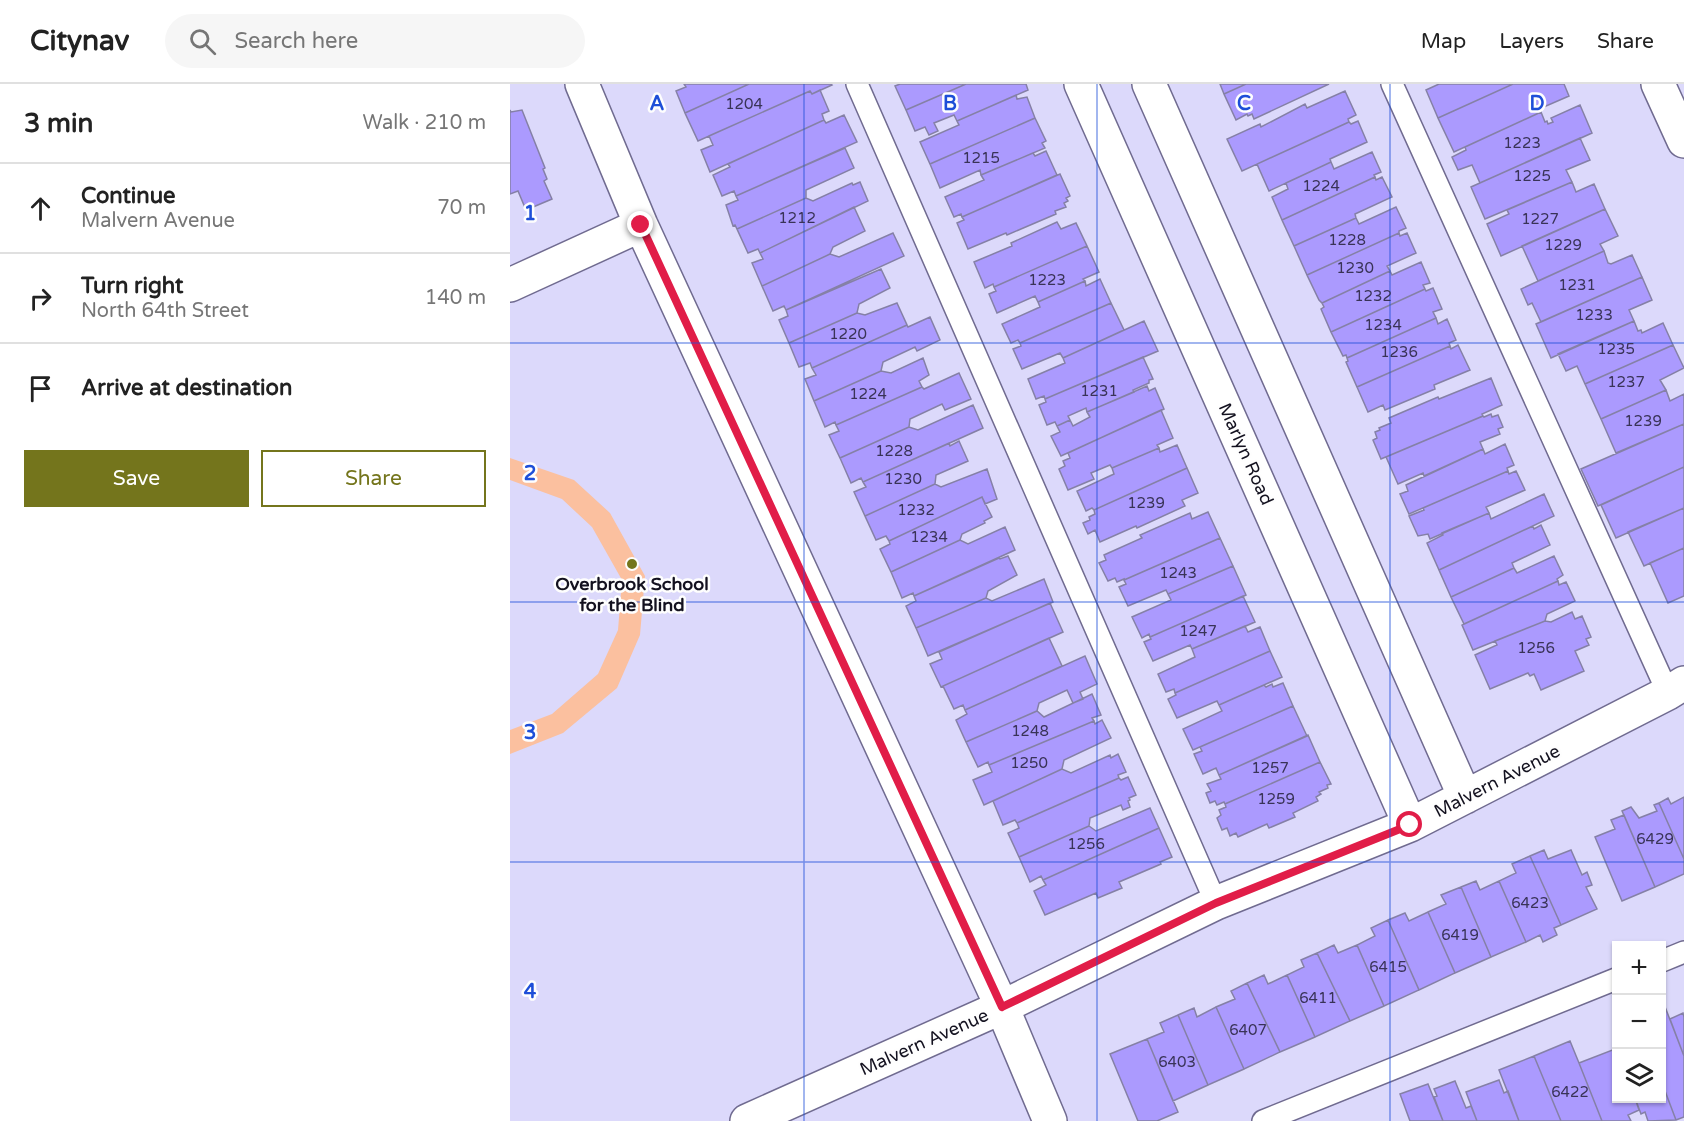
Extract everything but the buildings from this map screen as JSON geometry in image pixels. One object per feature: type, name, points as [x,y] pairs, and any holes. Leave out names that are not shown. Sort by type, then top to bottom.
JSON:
[{"type":"street","points":[[582,84],[641,225],[1002,1007],[1050,1121]]},
{"type":"street","name":"Marlyn Road","points":[[1081,84],[1410,825]]},
{"type":"street","points":[[1149,84],[1465,797]]},
{"type":"street","points":[[1658,84],[1684,141]]},
{"type":"street","points":[[510,285],[641,225]]},
{"type":"street","name":"Malvern Avenue","points":[[747,1121],[1002,1007],[1216,903],[1410,825],[1676,688]]},
{"type":"lane","points":[[857,84],[1216,903]]},
{"type":"lane","points":[[1392,84],[1676,688]]},
{"type":"lane","points":[[1666,959],[1684,952]]},
{"type":"lane","points":[[1263,1121],[1612,981]]},
{"type":"shaded area","points":[[510,458],[574,480],[610,513],[645,576],[640,635],[617,688],[563,733],[510,754],[510,730],[552,714],[598,674],[618,630],[622,580],[592,527],[562,499],[510,480]]},
{"type":"place","name":"Overbrook School for the Blind","points":[[632,564]]},
{"type":"route","points":[[641,225],[1002,1007],[1216,903],[1410,825]]}]
